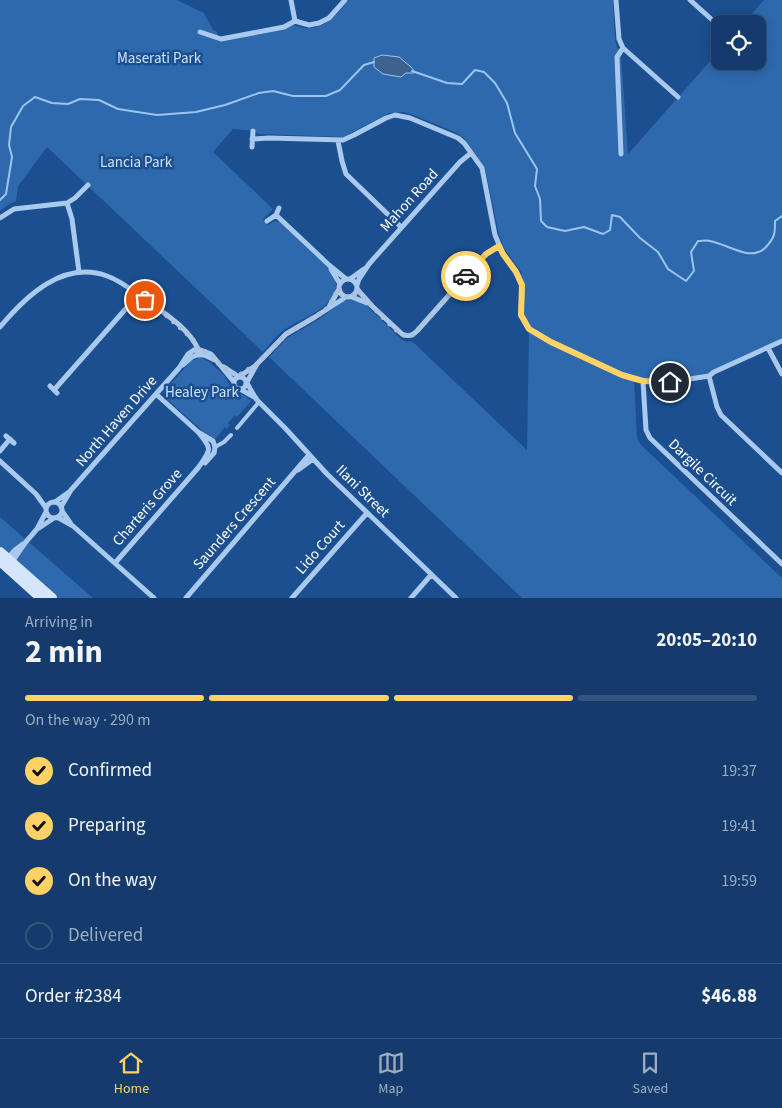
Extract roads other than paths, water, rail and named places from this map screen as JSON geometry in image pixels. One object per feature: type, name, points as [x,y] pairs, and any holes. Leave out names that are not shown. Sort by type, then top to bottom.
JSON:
[{"type":"main road","points":[[5,560],[41,598]]},
{"type":"main road","points":[[5,560],[52,598]]},
{"type":"street","points":[[291,0],[295,21]]},
{"type":"street","points":[[200,32],[221,38],[284,27],[295,21],[309,25],[323,22],[345,0]]},
{"type":"street","points":[[616,0],[618,39],[623,48],[678,97]]},
{"type":"street","points":[[690,0],[711,19]]},
{"type":"street","points":[[621,154],[617,57],[623,48]]},
{"type":"street","points":[[252,139],[338,141],[348,139],[388,117],[400,115],[458,138],[480,165],[483,173],[499,246],[522,285],[521,315],[529,329],[551,342],[622,375],[643,381],[670,382],[709,376],[782,340]]},
{"type":"street","points":[[252,131],[252,148]]},
{"type":"street","points":[[338,141],[347,176],[401,228]]},
{"type":"street","name":"Mahon Road","points":[[357,287],[359,279],[368,266],[460,162],[471,153]]},
{"type":"street","points":[[0,218],[14,210],[67,203],[88,185]]},
{"type":"street","points":[[67,203],[72,219],[78,272]]},
{"type":"street","points":[[267,221],[276,215],[279,208]]},
{"type":"street","points":[[276,215],[329,265],[348,279],[354,281],[372,306],[402,334],[408,336],[417,331],[486,254],[499,246]]},
{"type":"street","points":[[329,265],[341,294],[372,306]]},
{"type":"street","name":"Mahon Road","points":[[348,279],[368,266]]},
{"type":"street","points":[[0,327],[22,303],[48,283],[65,275],[78,272],[97,273],[123,284],[164,313],[185,332],[196,351],[239,376],[244,377],[247,382]]},
{"type":"street","points":[[329,307],[339,286],[348,279]]},
{"type":"street","points":[[234,382],[236,378],[257,364],[286,334],[329,307],[356,294],[357,287]]},
{"type":"street","points":[[54,389],[138,295]]},
{"type":"street","points":[[768,348],[782,374]]},
{"type":"street","name":"North Haven Drive","points":[[54,502],[71,490],[196,351]]},
{"type":"street","points":[[217,362],[234,382],[235,386],[240,389],[246,387],[257,364]]},
{"type":"street","points":[[709,376],[721,415],[782,473]]},
{"type":"street","name":"Dargile Circuit","points":[[643,381],[646,430],[650,438],[782,564]]},
{"type":"street","name":"Ilani Street","points":[[247,382],[258,400],[342,490],[456,598]]},
{"type":"street","name":"Ilani Street","points":[[240,389],[258,400]]},
{"type":"street","name":"Charteris Grove","points":[[115,563],[198,468],[210,449],[208,443],[198,432],[156,394]]},
{"type":"street","name":"Charteris Grove","points":[[198,432],[213,442],[215,447],[212,456],[198,468]]},
{"type":"street","points":[[0,451],[10,439]]},
{"type":"street","name":"Saunders Crescent","points":[[184,598],[311,457]]},
{"type":"street","points":[[0,461],[36,494],[49,516],[73,526]]},
{"type":"street","name":"North Haven Drive","points":[[61,509],[71,490]]},
{"type":"street","points":[[36,494],[60,505],[73,526],[154,598]]},
{"type":"street","points":[[5,560],[25,543],[37,529],[48,504],[54,502]]},
{"type":"street","points":[[37,529],[55,517],[61,509]]},
{"type":"street","name":"Lido Court","points":[[292,598],[367,513]]},
{"type":"street","points":[[411,598],[431,575]]},
{"type":"lane","points":[[237,428],[258,400]]},
{"type":"lane","points":[[215,447],[231,435]]},
{"type":"waterway","points":[[0,200],[6,194],[12,157],[9,145],[11,127],[23,106],[35,97],[52,103],[68,104],[80,99],[99,100],[118,109],[157,115],[196,112],[225,105],[259,93],[273,91],[293,96],[326,96],[340,90],[364,65],[374,62]]},
{"type":"waterway","points":[[412,71],[447,83],[462,84],[475,70],[484,72],[495,83],[507,103],[515,133],[537,169],[535,186],[540,199],[541,221],[547,227],[565,231],[584,227],[603,234],[610,230],[612,215],[620,217],[640,238],[658,252],[668,269],[686,281],[694,271],[691,252],[698,241],[710,241],[746,253],[760,251],[773,238],[775,221],[782,216]]},
{"type":"park label","name":"Maserati Park","points":[[159,58]]},
{"type":"park label","name":"Lancia Park","points":[[136,162]]},
{"type":"park label","name":"Healey Park","points":[[202,392]]}]
